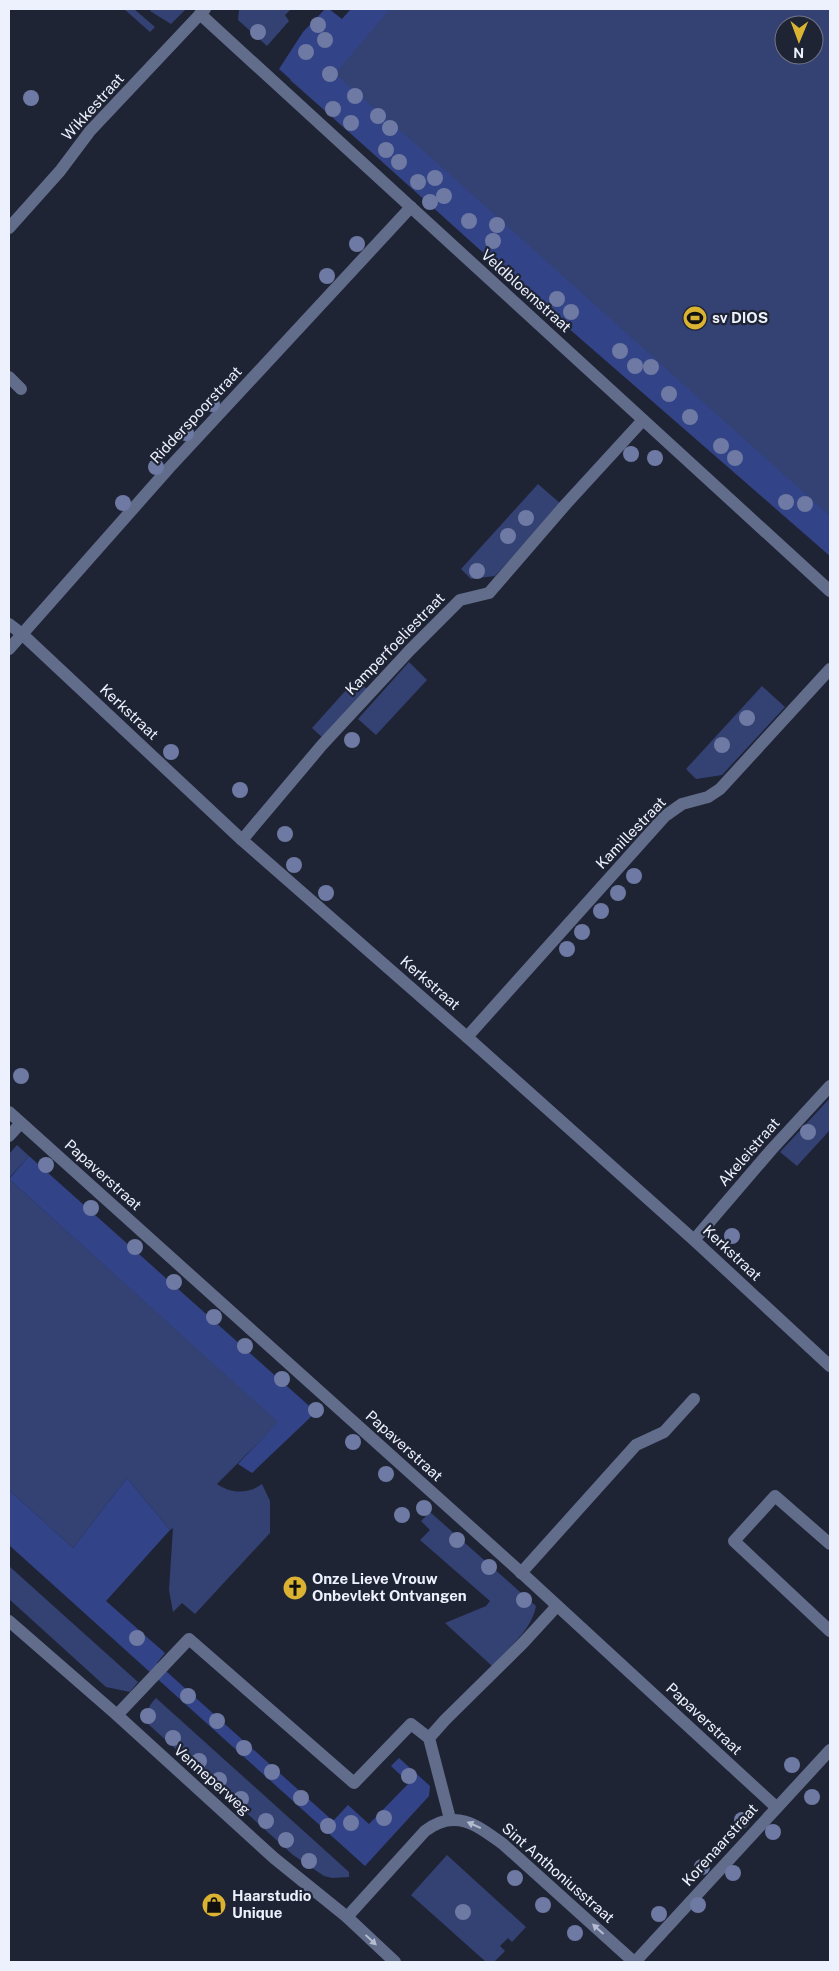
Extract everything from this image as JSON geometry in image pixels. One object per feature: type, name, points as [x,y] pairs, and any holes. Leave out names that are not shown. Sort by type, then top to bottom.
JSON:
[{"type":"street","name":"Veldbloemstraat","points":[[203,11],[411,207],[830,591]]},
{"type":"street","name":"Wikkestraat","points":[[9,228],[60,171],[90,131],[203,11]]},
{"type":"street","name":"Ridderspoorstraat","points":[[9,649],[169,468],[411,207]]},
{"type":"street","points":[[9,377],[21,389]]},
{"type":"street","name":"Kamperfoeliestraat","points":[[242,840],[322,745],[410,650],[460,600],[489,593],[566,504],[643,420]]},
{"type":"street","name":"Kerkstraat","points":[[9,624],[22,634],[242,840],[467,1037],[694,1240],[830,1366]]},
{"type":"street","name":"Kamillestraat","points":[[467,1037],[665,816],[682,804],[708,797],[720,789],[830,669]]},
{"type":"street","name":"Akeleistraat","points":[[694,1240],[772,1149],[830,1086]]},
{"type":"street","name":"Papaverstraat","points":[[9,1112],[557,1606],[776,1807]]},
{"type":"street","points":[[9,1136],[21,1122]]},
{"type":"street","points":[[521,1574],[636,1445],[664,1432],[694,1400]]},
{"type":"street","points":[[830,1544],[775,1496],[734,1541],[830,1632]]},
{"type":"street","points":[[429,1738],[523,1644],[557,1606]]},
{"type":"street","name":"Venneperweg","points":[[9,1621],[117,1715],[274,1858],[347,1917],[395,1962]]},
{"type":"street","points":[[117,1715],[188,1639],[354,1784],[411,1724],[429,1738],[450,1819],[441,1821],[425,1830],[347,1917]]},
{"type":"street","name":"Korenaarstraat","points":[[635,1962],[830,1750]]},
{"type":"street","name":"Sint Anthoniusstraat","points":[[450,1819],[460,1819],[474,1825],[502,1844],[635,1962]]},
{"type":"shaded area","points":[[124,9],[134,9],[155,27],[150,32]]},
{"type":"shaded area","points":[[152,9],[186,9],[171,24],[150,11]]},
{"type":"shaded area","points":[[239,9],[291,9],[285,15],[289,21],[267,46],[238,20]]},
{"type":"shaded area","points":[[325,9],[329,9],[342,19],[351,9],[390,9],[335,74],[426,153],[830,516],[830,556],[528,293],[279,69],[303,32]]},
{"type":"shaded area","name":"sv DIOS","points":[[351,9],[830,9],[830,556],[290,80]]},
{"type":"shaded area","points":[[538,484],[561,504],[495,576],[471,579],[461,569]]},
{"type":"shaded area","points":[[409,662],[427,680],[376,735],[358,719]]},
{"type":"shaded area","points":[[356,679],[367,689],[323,738],[312,728]]},
{"type":"shaded area","points":[[762,686],[785,707],[722,775],[696,779],[686,769]]},
{"type":"shaded area","points":[[830,1098],[830,1130],[797,1166],[780,1152]]},
{"type":"shaded area","points":[[17,1145],[29,1156],[9,1178],[9,1154]]},
{"type":"shaded area","points":[[29,1156],[316,1412],[252,1473],[238,1464],[278,1422],[9,1179]]},
{"type":"shaded area","points":[[9,1179],[279,1422],[217,1484],[228,1490],[240,1492],[251,1490],[262,1484],[270,1501],[270,1533],[195,1614],[182,1603],[173,1612],[169,1590],[173,1528],[170,1530],[127,1478],[73,1548],[9,1490]]},
{"type":"shaded area","points":[[127,1478],[170,1530],[106,1601],[165,1653],[157,1663],[333,1821],[348,1805],[369,1824],[409,1783],[391,1766],[399,1758],[430,1786],[429,1796],[365,1866],[9,1545],[9,1490],[73,1548]]},
{"type":"shaded area","points":[[430,1512],[536,1606],[534,1615],[525,1631],[492,1666],[445,1623],[486,1606],[490,1601],[420,1540],[430,1530],[421,1521]]},
{"type":"shaded area","points":[[9,1566],[138,1682],[130,1692],[106,1687],[9,1599]]},
{"type":"shaded area","points":[[156,1698],[349,1872],[349,1877],[332,1878],[324,1876],[293,1855],[148,1724],[148,1710]]},
{"type":"shaded area","points":[[447,1855],[526,1927],[512,1942],[508,1938],[500,1946],[505,1951],[494,1962],[486,1962],[411,1895]]},
{"type":"place","name":"sv DIOS","points":[[695,318]]},
{"type":"place","name":"Onze Lieve Vrouw Onbevlekt Ontvangen","points":[[295,1588]]},
{"type":"place","name":"Haarstudio Unique","points":[[214,1905]]}]
